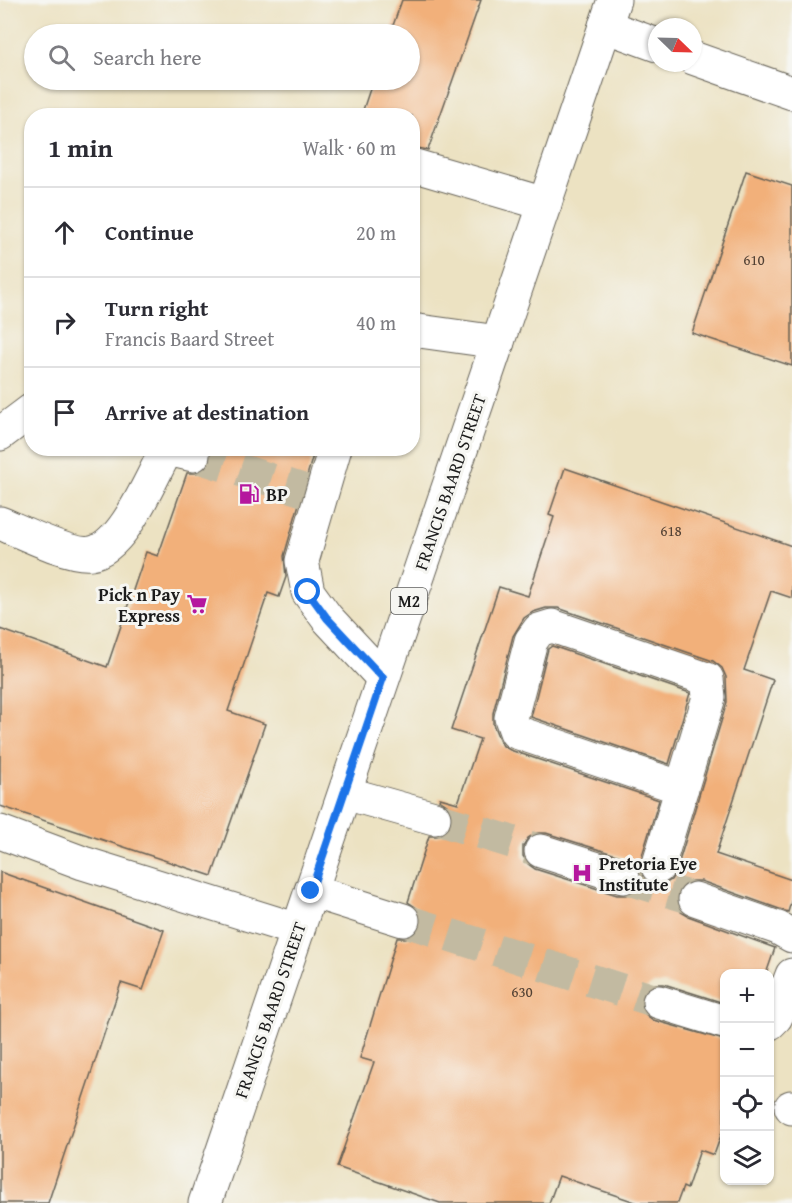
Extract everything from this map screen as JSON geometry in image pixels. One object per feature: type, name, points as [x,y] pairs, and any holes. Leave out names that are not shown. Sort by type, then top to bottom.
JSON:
[{"type":"main road","points":[[610,13],[648,39]]},
{"type":"main road","name":"FRANCIS BAARD STREET","points":[[205,1203],[610,13]]},
{"type":"main road","points":[[702,61],[792,93]]},
{"type":"main road","points":[[420,167],[545,204]]},
{"type":"main road","points":[[420,331],[498,342]]},
{"type":"main road","points":[[0,434],[24,417]]},
{"type":"main road","points":[[0,523],[65,549],[89,554],[106,548],[123,530],[173,456]]},
{"type":"main road","points":[[332,456],[319,495],[302,561],[308,592],[327,618],[383,678]]},
{"type":"main road","points":[[658,867],[682,788],[709,697],[707,679],[552,626],[539,630],[531,641],[511,718],[516,732],[682,788]]},
{"type":"main road","points":[[345,793],[434,818]]},
{"type":"main road","points":[[0,832],[82,862],[298,930]]},
{"type":"main road","points":[[541,851],[623,876]]},
{"type":"main road","points":[[311,891],[403,920]]},
{"type":"main road","points":[[695,898],[778,928],[792,936]]},
{"type":"main road","points":[[774,1019],[792,975]]},
{"type":"main road","points":[[659,1002],[720,1021]]},
{"type":"building","points":[[402,0],[481,0],[428,150],[420,148],[420,108],[364,108],[370,90],[420,90],[420,24],[394,24]]},
{"type":"building","points":[[746,171],[792,186],[792,366],[692,333]]},
{"type":"building","points":[[211,456],[313,456],[284,556],[286,577],[279,597],[268,593],[228,711],[265,724],[212,876],[0,806],[0,629],[107,667],[146,552],[158,556],[187,473],[198,473],[206,468]]},
{"type":"building","name":"Pretoria Eye Institute","points":[[565,468],[792,546],[792,598],[771,591],[744,670],[773,680],[716,854],[792,880],[792,899],[788,912],[701,881],[691,881],[682,885],[678,892],[677,903],[681,912],[775,948],[768,969],[720,969],[720,1002],[664,984],[654,984],[641,996],[641,1007],[645,1014],[653,1020],[720,1039],[720,1138],[714,1155],[700,1150],[687,1189],[683,1187],[677,1203],[638,1203],[559,1176],[549,1203],[440,1203],[337,1167],[374,1062],[360,1058],[397,938],[406,938],[415,934],[421,925],[421,915],[417,908],[408,902],[429,836],[438,836],[447,832],[452,822],[452,813],[447,805],[439,800],[440,798],[458,803],[480,739],[451,730],[499,587],[528,596],[554,517],[549,515]],"holes":[[[546,608],[558,608],[713,661],[722,668],[726,677],[727,702],[676,872],[671,880],[663,885],[652,885],[641,874],[641,883],[635,891],[626,895],[617,895],[535,869],[528,864],[523,856],[523,846],[528,838],[536,833],[546,833],[629,859],[640,870],[640,862],[659,800],[503,746],[493,724],[493,713],[513,636],[524,618]]]},
{"type":"building","points":[[552,646],[690,693],[669,764],[531,717],[548,649]]},
{"type":"building","points":[[0,872],[164,930],[143,990],[121,983],[48,1203],[0,1203]]},
{"type":"tunnel","points":[[196,456],[315,494]]},
{"type":"tunnel","points":[[434,818],[541,851]]},
{"type":"tunnel","points":[[623,877],[695,899]]},
{"type":"tunnel","points":[[403,920],[659,1002]]},
{"type":"place","name":"BP","points":[[249,494]]},
{"type":"place","name":"Pick n Pay Express","points":[[197,604]]},
{"type":"place","name":"Pretoria Eye Institute","points":[[582,873]]},
{"type":"route","points":[[308,592],[327,618],[383,678],[311,891]]}]
